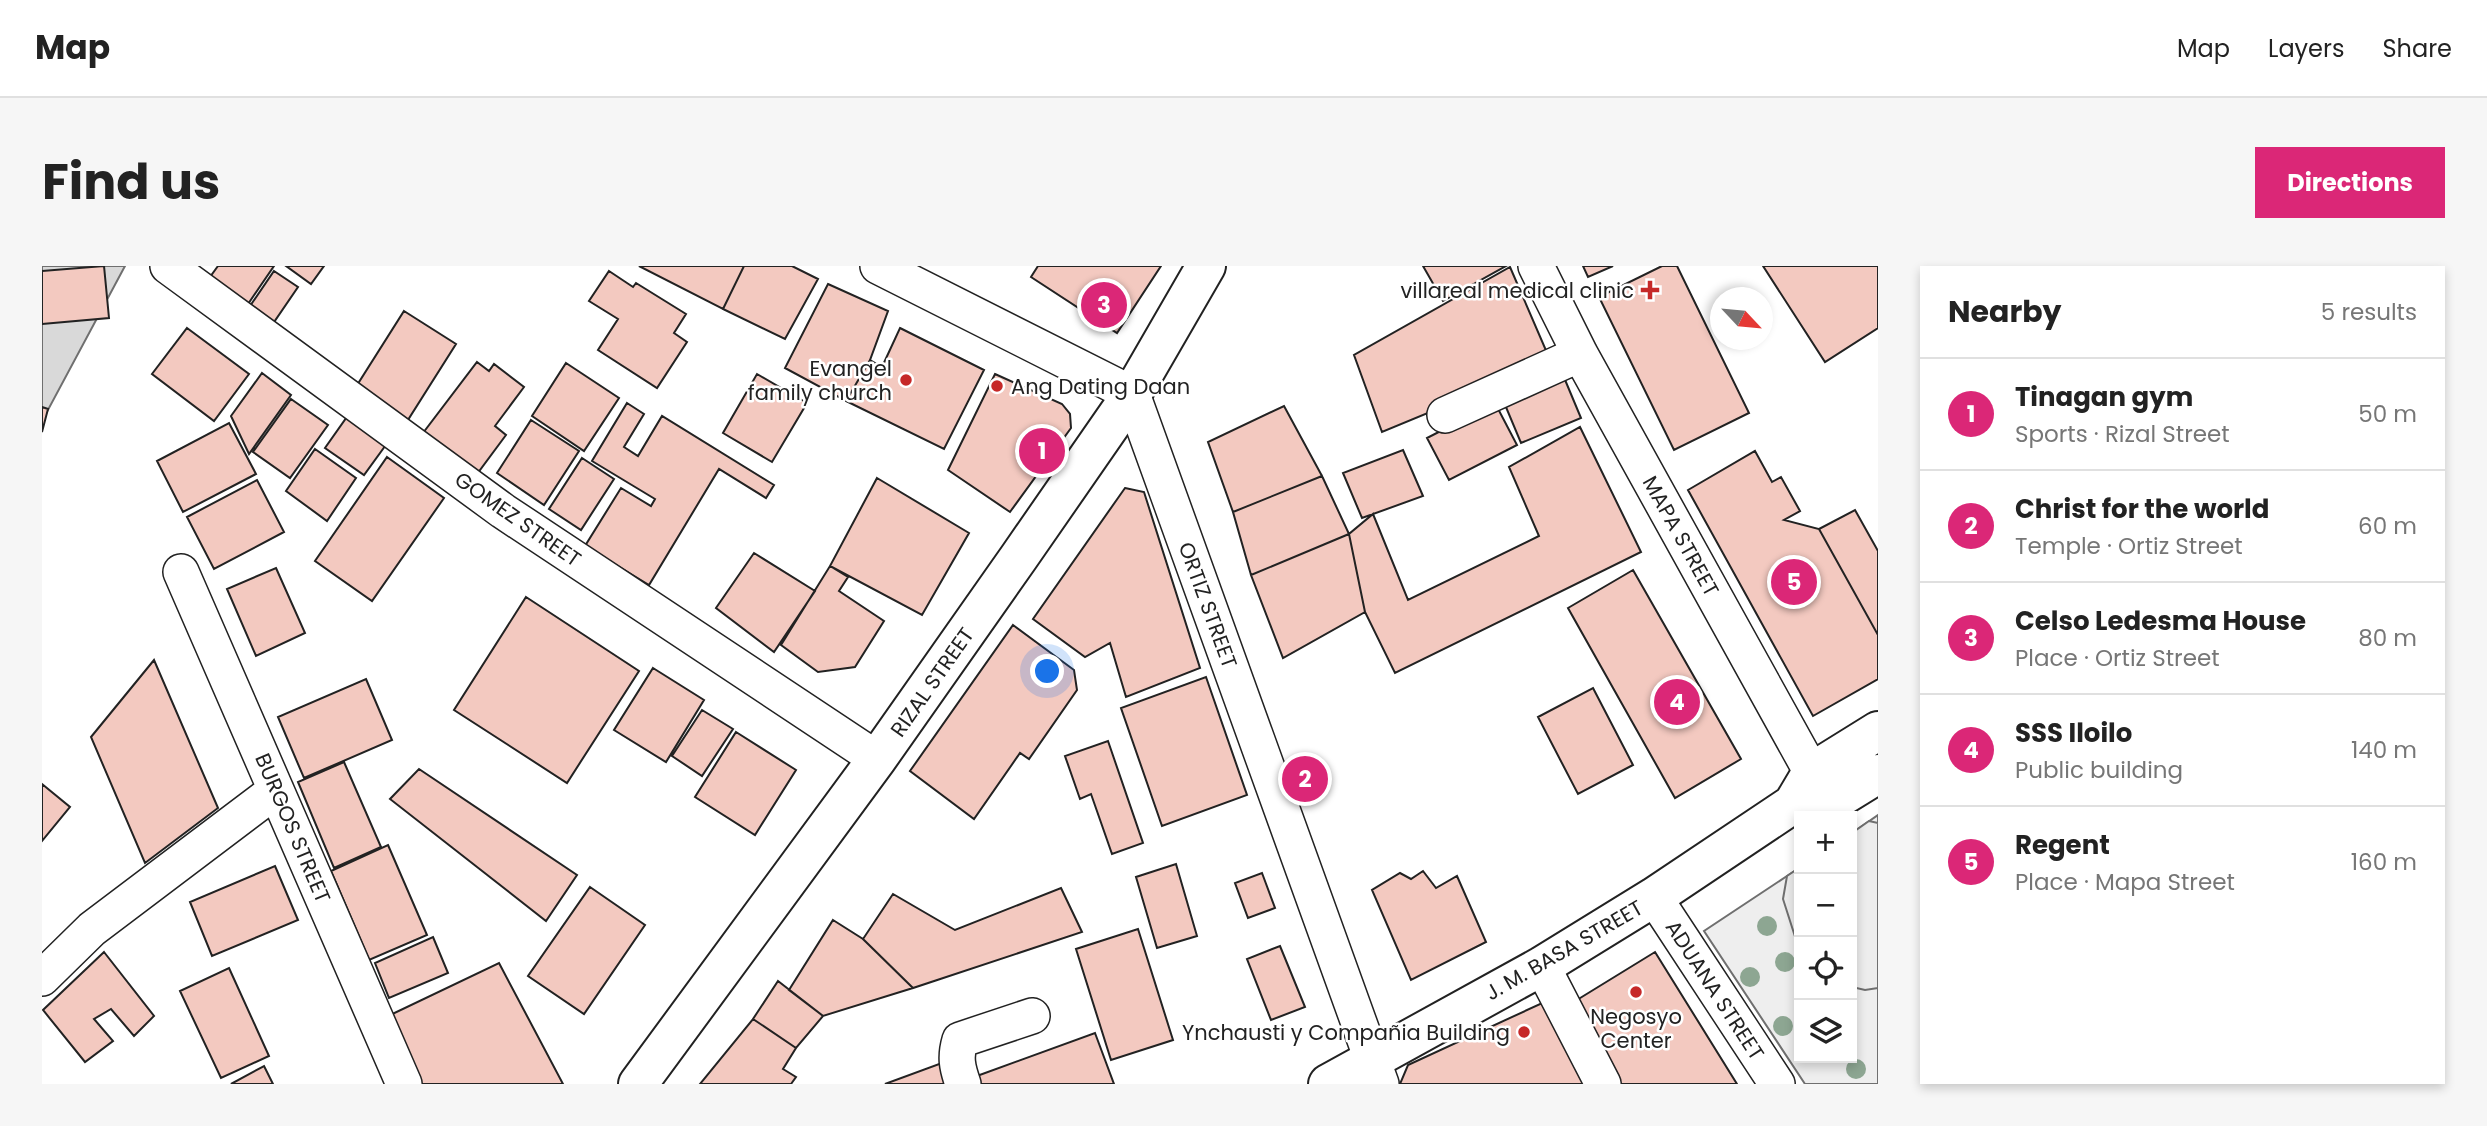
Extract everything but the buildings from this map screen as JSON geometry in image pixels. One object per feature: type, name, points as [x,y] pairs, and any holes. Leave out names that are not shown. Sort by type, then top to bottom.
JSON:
[{"type":"main road","name":"RIZAL STREET","points":[[638,1084],[877,759],[1132,394],[1206,266]]},
{"type":"main road","name":"J. M. BASA STREET","points":[[1328,1084],[1376,1072],[1654,897],[1811,793],[1878,731]]},
{"type":"main road","name":"J. M. BASA STREET","points":[[1811,793],[1878,774]]},
{"type":"street","name":"GOMEZ STREET","points":[[168,266],[503,511],[877,759]]},
{"type":"street","points":[[878,266],[1132,394]]},
{"type":"street","name":"MAPA STREET","points":[[1536,266],[1811,793]]},
{"type":"street","points":[[1446,415],[1580,354]]},
{"type":"street","name":"ORTIZ STREET","points":[[1132,394],[1376,1072]]},
{"type":"street","name":"BURGOS STREET","points":[[181,572],[404,1084]]},
{"type":"street","points":[[42,978],[92,929],[276,790]]},
{"type":"street","name":"ADUANA STREET","points":[[1654,897],[1776,1084]]},
{"type":"street","points":[[1542,966],[1603,1084]]},
{"type":"street","points":[[963,1084],[956,1066],[960,1040],[1032,1016]]},
{"type":"shaded area","points":[[42,266],[125,266],[42,421]]},
{"type":"shaded area","points":[[1878,815],[1878,1084],[1805,1084],[1704,931],[1794,871],[1794,1063],[1857,1063],[1857,830]]},
{"type":"shaded area","points":[[1869,821],[1878,823],[1878,988],[1865,990],[1857,988],[1857,829]]},
{"type":"shaded area","points":[[1794,871],[1794,933],[1783,899],[1787,876]]},
{"type":"place","name":"villareal medical clinic","points":[[1650,290]]},
{"type":"place","name":"Celso Ledesma House","points":[[1104,305]]},
{"type":"place","name":"Evangel family church","points":[[906,380]]},
{"type":"place","name":"Ang Dating Daan","points":[[997,386]]},
{"type":"place","name":"Tinagan gym","points":[[1042,451]]},
{"type":"place","name":"Regent","points":[[1794,582]]},
{"type":"place","name":"SSS Iloilo","points":[[1677,702]]},
{"type":"place","name":"Christ for the world","points":[[1305,779]]},
{"type":"place","name":"Negosyo Center","points":[[1636,992]]},
{"type":"place","name":"Ynchausti y Compañia Building","points":[[1524,1032]]}]
